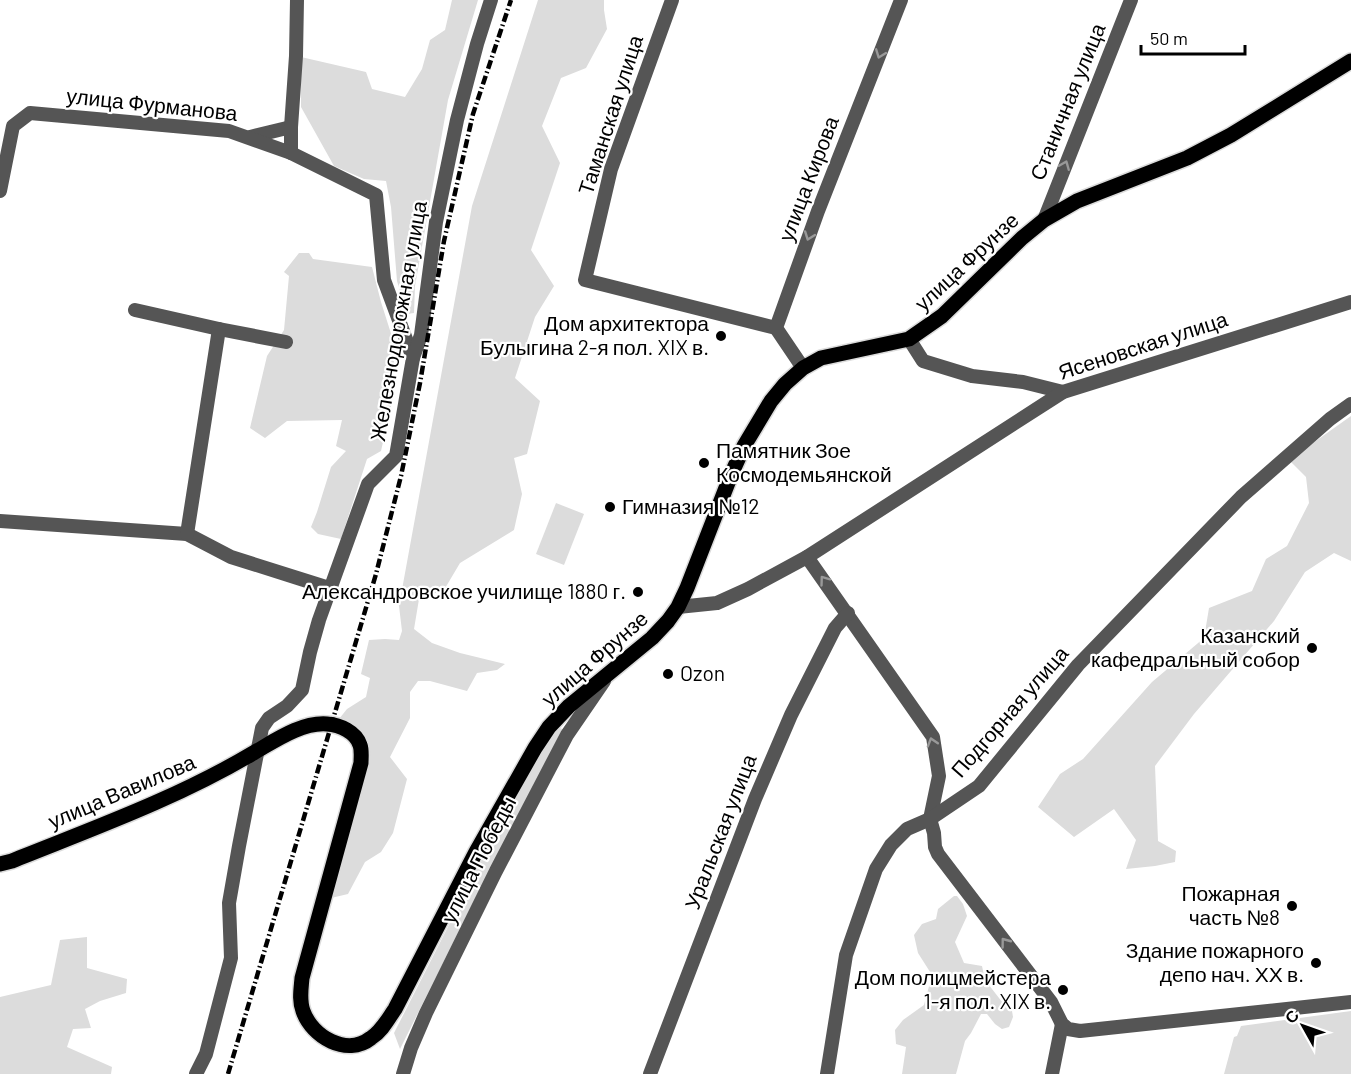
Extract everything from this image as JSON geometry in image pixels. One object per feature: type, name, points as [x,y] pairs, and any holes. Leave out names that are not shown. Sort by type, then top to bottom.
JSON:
[{"type":"main road","name":"улица Фрунзе","points":[[1302,91],[1351,48]]},
{"type":"main road","name":"улица Фрунзе","points":[[257,751],[296,730],[326,724],[341,727],[354,735],[360,746],[361,763],[302,978],[300,998],[304,1012],[312,1026],[326,1038],[339,1045],[355,1045],[370,1039],[384,1026],[476,852],[544,734],[569,706],[652,638],[669,621],[687,588],[744,446],[771,401],[785,384],[803,368],[829,355],[909,339],[942,316],[1022,238],[1044,220],[1077,201],[1187,158],[1231,135],[1351,61]]},
{"type":"main road","name":"улица Вавилова","points":[[0,864],[172,796],[225,770],[257,751]]},
{"type":"street","points":[[291,153],[297,0]]},
{"type":"street","name":"Железнодорожная улица","points":[[196,1074],[206,1054],[231,958],[229,903],[262,728],[269,718],[287,706],[302,690],[310,652],[329,588],[368,484],[396,456],[413,358],[420,335],[436,222],[457,120],[491,0]]},
{"type":"street","name":"Таманская улица","points":[[672,0],[611,169],[585,280],[776,328]]},
{"type":"street","name":"улица Кирова","points":[[776,328],[818,211],[901,0]]},
{"type":"street","name":"Станичная улица","points":[[1044,220],[1131,0]]},
{"type":"street","name":"улица Фурманова","points":[[0,191],[13,126],[30,113],[229,130],[291,153],[376,195],[384,280],[413,358]]},
{"type":"street","points":[[249,138],[291,127]]},
{"type":"street","name":"Ясеновская улица","points":[[678,607],[717,603],[807,557],[1063,392],[1351,302]]},
{"type":"street","points":[[135,310],[286,342]]},
{"type":"street","points":[[776,328],[803,368]]},
{"type":"street","points":[[187,534],[219,329]]},
{"type":"street","points":[[909,339],[923,362],[972,376],[1023,382],[1063,392]]},
{"type":"street","name":"Подгорная улица","points":[[827,1074],[846,955],[876,869],[891,845],[907,829],[930,819],[979,786],[1078,665],[1241,497],[1330,419],[1351,404]]},
{"type":"street","points":[[0,520],[187,534],[231,557],[329,588]]},
{"type":"street","points":[[807,557],[933,737],[939,776],[930,819],[938,854],[1051,1002],[1062,1024],[1068,1029],[1080,1031],[1351,1002]]},
{"type":"street","name":"Уральская улица","points":[[650,1074],[755,799],[791,715],[835,628],[848,613]]},
{"type":"street","name":"улица Победы","points":[[403,1074],[426,1013],[496,871],[567,735],[609,674]]},
{"type":"street","points":[[1052,1074],[1062,1024]]},
{"type":"shaded area","points":[[452,0],[478,0],[448,100],[415,286],[414,313],[407,314],[397,281],[391,207],[386,181],[364,179],[334,166],[301,107],[301,57],[366,72],[372,89],[405,97],[422,69],[430,40],[445,30]]},
{"type":"shaded area","points":[[538,0],[604,0],[607,29],[586,68],[561,78],[542,126],[560,163],[531,250],[554,286],[535,317],[515,378],[540,401],[527,454],[514,458],[522,494],[514,530],[460,563],[444,590],[419,599],[414,629],[432,643],[460,653],[505,664],[497,670],[477,673],[467,691],[430,681],[418,681],[410,692],[410,718],[390,757],[407,779],[393,833],[381,852],[365,862],[348,894],[331,898],[365,763],[339,719],[347,709],[366,697],[370,678],[361,674],[369,640],[399,640],[402,631],[399,606],[472,206]]},
{"type":"shaded area","points":[[299,253],[309,253],[313,259],[372,267],[394,343],[394,393],[381,451],[367,459],[341,539],[318,534],[311,527],[331,467],[346,451],[336,446],[342,420],[287,421],[265,438],[250,428],[267,356],[284,330],[289,276],[284,272]]},
{"type":"shaded area","points":[[1351,416],[1351,561],[1334,553],[1305,572],[1274,621],[1194,714],[1155,766],[1158,841],[1176,851],[1175,862],[1126,869],[1136,840],[1114,809],[1074,837],[1038,807],[1060,774],[1083,759],[1152,682],[1204,638],[1209,608],[1252,591],[1266,559],[1287,546],[1309,503],[1306,477],[1289,460]]},
{"type":"shaded area","points":[[556,503],[584,514],[564,565],[536,554]]},
{"type":"shaded area","points":[[559,728],[563,729],[400,1049],[394,1033],[484,856],[539,756]]},
{"type":"shaded area","points":[[957,896],[963,904],[967,916],[955,942],[964,963],[982,966],[985,980],[1006,1007],[1012,1011],[1013,1017],[1009,1027],[1002,1029],[987,1014],[981,1014],[965,1041],[956,1074],[902,1074],[906,1047],[896,1044],[895,1030],[903,1020],[924,1005],[932,975],[918,953],[914,935],[922,924],[936,919],[938,909]]},
{"type":"shaded area","points":[[87,937],[87,968],[127,979],[126,993],[100,1001],[85,1009],[91,1028],[73,1029],[67,1047],[112,1067],[111,1074],[0,1074],[0,997],[51,985],[60,940]]},
{"type":"shaded area","points":[[1351,1011],[1351,1074],[1224,1074],[1234,1037],[1237,1036],[1241,1026]]},
{"type":"railway","points":[[228,1074],[376,574],[401,476],[420,383],[444,241],[473,114],[511,0]]},
{"type":"place","name":"Дом архитектора Булыгина 2-я пол. XIX в.","points":[[721,336]]},
{"type":"place","name":"Памятник Зое Космодемьянской","points":[[704,463]]},
{"type":"place","name":"Гимназия №12","points":[[610,507]]},
{"type":"place","name":"Александровское училище 1880 г.","points":[[638,592]]},
{"type":"place","name":"Казанский кафедральный собор","points":[[1312,648]]},
{"type":"place","name":"Ozon","points":[[668,674]]},
{"type":"place","name":"Пожарная часть №8","points":[[1292,906]]},
{"type":"place","name":"Здание пожарного депо нач. ХХ в.","points":[[1316,963]]},
{"type":"place","name":"Дом полицмейстера 1-я пол. XIX в.","points":[[1063,990]]}]
